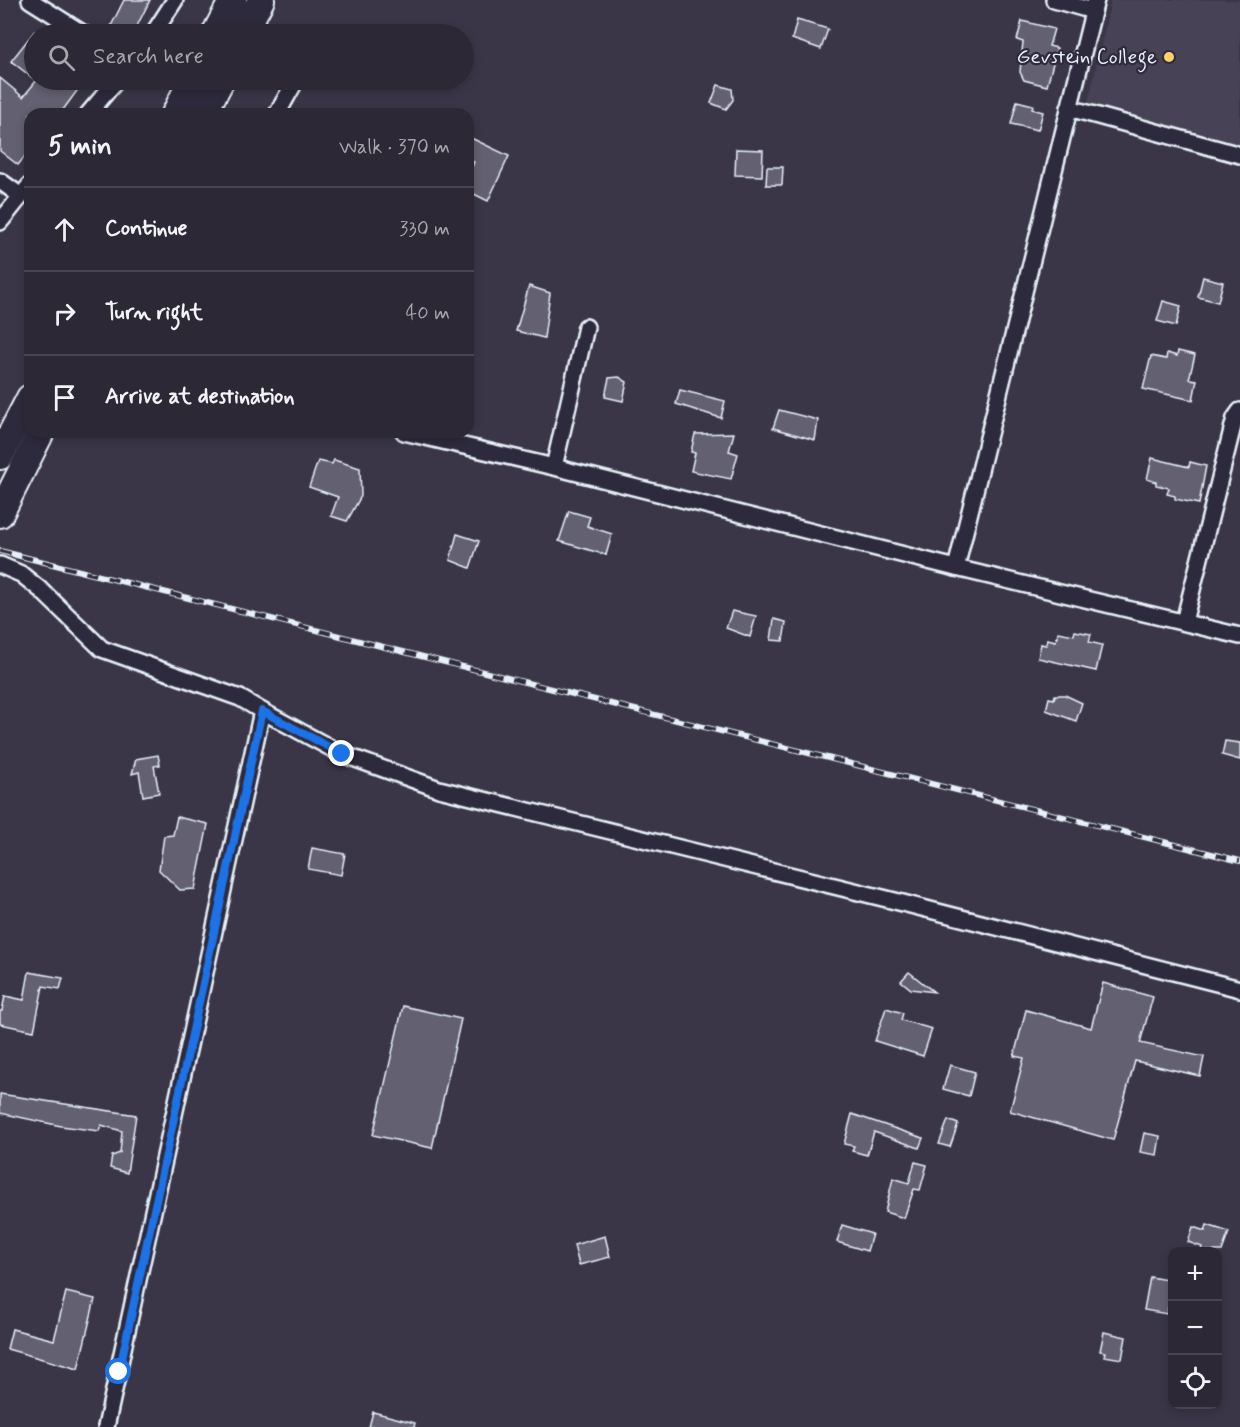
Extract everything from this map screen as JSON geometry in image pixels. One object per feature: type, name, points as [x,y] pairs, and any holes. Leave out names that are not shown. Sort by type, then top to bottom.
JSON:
[{"type":"highway","points":[[233,0],[235,24]]},
{"type":"highway","points":[[242,24],[261,0]]},
{"type":"highway","points":[[178,108],[187,90]]},
{"type":"highway","points":[[206,108],[215,90]]},
{"type":"highway","points":[[0,456],[24,410]]},
{"type":"highway","points":[[0,514],[38,438]]},
{"type":"street","points":[[30,0],[68,24]]},
{"type":"street","points":[[159,24],[175,0]]},
{"type":"street","points":[[956,568],[1095,5],[1054,0]]},
{"type":"street","points":[[93,108],[108,90]]},
{"type":"street","points":[[280,108],[290,90]]},
{"type":"street","points":[[1069,108],[1240,155]]},
{"type":"street","points":[[0,180],[24,190]]},
{"type":"street","points":[[0,222],[24,191]]},
{"type":"street","points":[[554,466],[586,327]]},
{"type":"street","points":[[1184,622],[1235,418],[1240,411]]},
{"type":"street","points":[[430,438],[554,466],[956,568],[1240,636]]},
{"type":"street","points":[[0,565],[21,574],[42,591],[102,649],[240,698],[342,754],[439,789],[887,899],[1240,989]]},
{"type":"street","points":[[106,1427],[262,711]]},
{"type":"shaded area","name":"Gevstein College","points":[[1111,0],[1240,0],[1240,152],[1086,113]]},
{"type":"building","points":[[124,0],[150,0],[138,24],[112,24]]},
{"type":"building","points":[[797,20],[828,29],[821,49],[792,39]]},
{"type":"building","points":[[1022,21],[1054,29],[1049,46],[1057,48],[1047,86],[1024,80],[1020,72],[1023,42],[1017,40]]},
{"type":"building","points":[[24,45],[24,71],[11,61]]},
{"type":"building","points":[[0,78],[23,97],[29,90],[78,90],[64,108],[24,108],[24,158],[18,165],[0,151]]},
{"type":"building","points":[[718,85],[732,89],[733,100],[726,109],[711,103]]},
{"type":"building","points":[[1017,101],[1033,105],[1032,109],[1043,112],[1038,130],[1011,124]]},
{"type":"building","points":[[474,139],[509,156],[488,201],[474,194]]},
{"type":"building","points":[[736,149],[763,150],[762,176],[735,175]]},
{"type":"building","points":[[767,167],[783,167],[782,185],[766,185]]},
{"type":"building","points":[[1203,277],[1223,282],[1218,302],[1198,297]]},
{"type":"building","points":[[529,286],[550,293],[544,338],[516,331]]},
{"type":"building","points":[[1163,301],[1181,306],[1176,326],[1157,321]]},
{"type":"building","points":[[1178,351],[1195,355],[1189,379],[1197,380],[1193,400],[1143,389],[1151,356],[1166,359],[1167,353],[1177,356]]},
{"type":"building","points":[[619,377],[627,382],[623,401],[605,397],[609,378]]},
{"type":"building","points":[[680,390],[725,401],[721,418],[676,404]]},
{"type":"building","points":[[779,410],[818,420],[815,440],[773,428]]},
{"type":"building","points":[[734,433],[729,451],[738,454],[731,479],[691,471],[695,453],[691,452],[695,434]]},
{"type":"building","points":[[1152,458],[1189,467],[1190,462],[1206,466],[1199,504],[1175,499],[1175,496],[1167,494],[1169,488],[1156,485],[1156,482],[1147,479]]},
{"type":"building","points":[[334,460],[360,468],[361,496],[347,521],[331,516],[338,497],[309,487],[318,461],[332,464]]},
{"type":"building","points":[[569,511],[590,517],[587,526],[612,534],[606,555],[559,541]]},
{"type":"building","points":[[457,534],[479,541],[470,568],[450,560]]},
{"type":"building","points":[[732,611],[756,616],[750,637],[726,628]]},
{"type":"building","points":[[774,619],[786,622],[783,641],[771,640]]},
{"type":"building","points":[[1075,631],[1091,634],[1089,642],[1102,645],[1096,671],[1038,658],[1041,644],[1046,645],[1047,639],[1056,641],[1058,632],[1074,635]]},
{"type":"building","points":[[1055,695],[1065,695],[1082,703],[1076,721],[1046,710],[1049,698],[1054,699]]},
{"type":"building","points":[[1225,741],[1240,743],[1240,760],[1222,755]]},
{"type":"building","points":[[158,755],[160,765],[154,766],[159,793],[143,796],[139,772],[132,774],[136,759]]},
{"type":"building","points":[[177,817],[208,824],[195,889],[180,890],[159,870],[164,836],[173,835]]},
{"type":"building","points":[[312,848],[345,854],[341,875],[308,869]]},
{"type":"building","points":[[29,972],[63,978],[60,989],[43,986],[34,1031],[0,1024],[0,1011],[2,1011],[5,996],[24,1000]]},
{"type":"building","points":[[909,972],[934,992],[911,989],[901,981]]},
{"type":"building","points":[[1103,983],[1153,997],[1140,1043],[1204,1057],[1200,1076],[1135,1061],[1113,1140],[1010,1111],[1024,1058],[1014,1056],[1026,1010],[1091,1028]]},
{"type":"building","points":[[403,1006],[461,1019],[432,1148],[373,1135]]},
{"type":"building","points":[[886,1008],[903,1013],[901,1020],[932,1029],[923,1056],[875,1041]]},
{"type":"building","points":[[950,1065],[975,1072],[969,1096],[943,1089]]},
{"type":"building","points":[[0,1094],[136,1115],[127,1173],[110,1168],[112,1156],[120,1153],[122,1131],[101,1125],[99,1131],[61,1126],[0,1113]]},
{"type":"building","points":[[852,1114],[923,1138],[919,1148],[874,1132],[867,1155],[852,1151],[854,1146],[844,1144]]},
{"type":"building","points":[[948,1120],[958,1124],[950,1147],[939,1144]]},
{"type":"building","points":[[1144,1133],[1160,1136],[1157,1155],[1140,1152]]},
{"type":"building","points":[[915,1162],[927,1165],[920,1190],[914,1189],[904,1218],[885,1212],[893,1178],[909,1183]]},
{"type":"building","points":[[842,1225],[872,1234],[867,1251],[837,1242]]},
{"type":"building","points":[[1207,1225],[1229,1232],[1222,1251],[1222,1247],[1202,1247],[1188,1242],[1193,1227],[1205,1231]]},
{"type":"building","points":[[605,1236],[610,1257],[579,1265],[574,1245]]},
{"type":"building","points":[[1150,1277],[1168,1280],[1167,1314],[1144,1310]]},
{"type":"building","points":[[66,1292],[95,1299],[78,1369],[7,1349],[12,1329],[54,1340]]},
{"type":"building","points":[[1104,1332],[1126,1337],[1122,1359],[1104,1356],[1105,1352],[1100,1351]]},
{"type":"building","points":[[373,1412],[415,1423],[414,1427],[369,1427]]},
{"type":"railway","points":[[0,551],[1240,861]]},
{"type":"place","name":"Gevstein College","points":[[1169,57]]},
{"type":"route","points":[[119,1372],[262,711],[342,754]]}]
